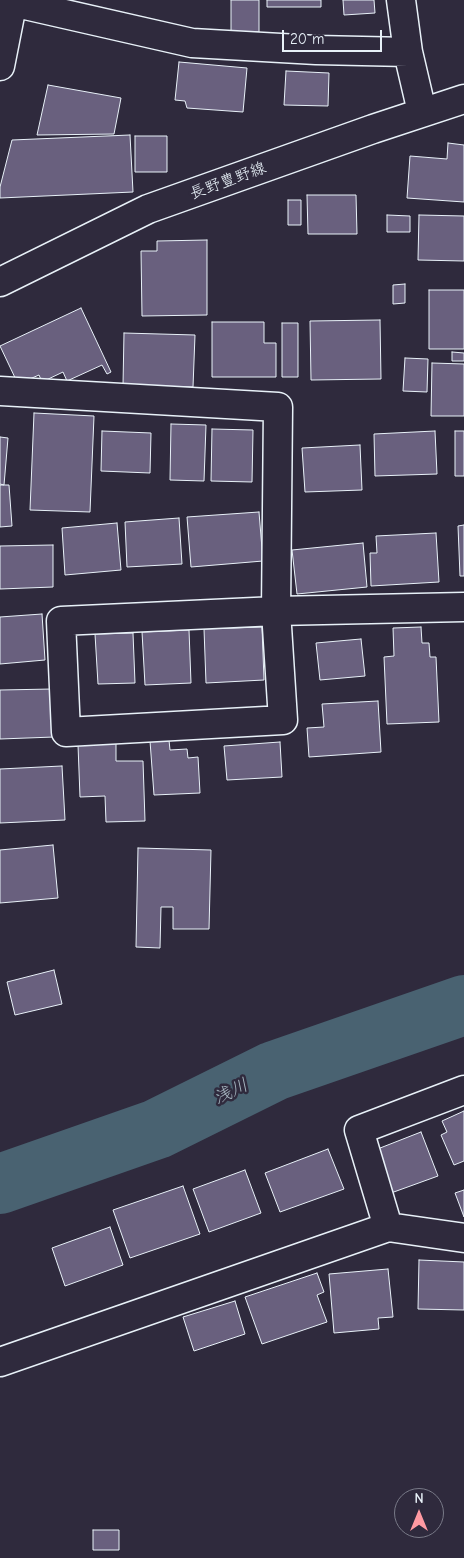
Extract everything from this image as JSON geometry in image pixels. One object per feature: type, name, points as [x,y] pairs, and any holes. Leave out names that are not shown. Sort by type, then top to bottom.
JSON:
[{"type":"street","points":[[401,0],[408,52],[422,112]]},
{"type":"street","points":[[0,66],[13,1],[192,43],[316,50],[408,52]]},
{"type":"street","name":"長野豊野線","points":[[0,282],[148,209],[422,112],[464,99]]},
{"type":"street","points":[[0,391],[278,407],[276,611],[283,720],[66,732],[60,621],[276,611],[464,607]]},
{"type":"street","points":[[388,1227],[359,1130],[464,1090]]},
{"type":"street","points":[[0,1362],[388,1227],[464,1238]]},
{"type":"building","points":[[231,0],[259,0],[259,32],[231,32]]},
{"type":"building","points":[[267,0],[321,0],[321,7],[267,7]]},
{"type":"building","points":[[343,0],[374,0],[375,13],[344,15]]},
{"type":"building","points":[[179,62],[247,68],[243,112],[187,108],[185,101],[175,100]]},
{"type":"building","points":[[286,71],[329,73],[328,106],[284,105]]},
{"type":"building","points":[[48,85],[121,98],[114,134],[37,135]]},
{"type":"building","points":[[130,135],[133,192],[0,198],[0,187],[12,140]]},
{"type":"building","points":[[135,136],[167,136],[167,172],[135,172]]},
{"type":"building","points":[[448,143],[464,145],[464,202],[407,198],[410,156],[447,159]]},
{"type":"building","points":[[307,195],[356,195],[357,234],[308,234]]},
{"type":"building","points":[[288,200],[301,200],[301,225],[288,225]]},
{"type":"building","points":[[387,215],[410,216],[410,232],[387,232]]},
{"type":"building","points":[[419,215],[464,216],[464,261],[418,260]]},
{"type":"building","points":[[207,240],[207,315],[142,316],[141,251],[157,251],[157,241]]},
{"type":"building","points":[[405,284],[405,303],[393,304],[393,285]]},
{"type":"building","points":[[429,290],[464,290],[464,349],[429,349]]},
{"type":"building","points":[[81,308],[111,372],[107,374],[102,365],[67,381],[63,372],[42,382],[39,375],[18,384],[0,346]]},
{"type":"building","points":[[380,320],[381,379],[311,380],[310,321]]},
{"type":"building","points":[[212,322],[264,322],[264,343],[276,343],[276,377],[212,377]]},
{"type":"building","points":[[282,323],[298,323],[298,377],[282,377]]},
{"type":"building","points":[[124,333],[195,335],[193,387],[123,385]]},
{"type":"building","points":[[452,352],[464,353],[464,361],[452,361]]},
{"type":"building","points":[[405,358],[428,359],[427,392],[403,391]]},
{"type":"building","points":[[432,363],[464,364],[464,416],[431,416]]},
{"type":"building","points":[[34,413],[94,416],[90,512],[30,510]]},
{"type":"building","points":[[171,424],[206,425],[204,481],[170,480]]},
{"type":"building","points":[[212,429],[253,430],[252,482],[211,481]]},
{"type":"building","points":[[102,431],[151,433],[150,473],[101,471]]},
{"type":"building","points":[[435,431],[437,474],[375,476],[374,434]]},
{"type":"building","points":[[455,431],[464,431],[464,476],[455,476]]},
{"type":"building","points":[[0,437],[8,438],[4,485],[0,484]]},
{"type":"building","points":[[360,445],[362,490],[305,492],[302,448]]},
{"type":"building","points":[[0,485],[9,485],[12,526],[0,527]]},
{"type":"building","points":[[259,512],[263,561],[191,567],[187,517]]},
{"type":"building","points":[[179,518],[182,564],[127,567],[125,522]]},
{"type":"building","points":[[117,523],[121,570],[65,575],[62,528]]},
{"type":"building","points":[[464,525],[464,576],[460,576],[458,526]]},
{"type":"building","points":[[436,533],[439,582],[371,586],[370,553],[377,553],[376,536]]},
{"type":"building","points":[[363,543],[367,587],[297,594],[292,550]]},
{"type":"building","points":[[53,545],[53,587],[0,589],[0,546]]},
{"type":"building","points":[[42,614],[45,660],[0,664],[0,617]]},
{"type":"building","points":[[262,627],[264,680],[206,683],[204,629]]},
{"type":"building","points":[[421,627],[422,643],[429,643],[430,657],[436,657],[439,722],[387,724],[384,657],[394,656],[393,628]]},
{"type":"building","points":[[189,630],[191,683],[145,685],[142,632]]},
{"type":"building","points":[[133,633],[135,683],[98,684],[95,634]]},
{"type":"building","points":[[361,639],[365,676],[320,680],[316,643]]},
{"type":"building","points":[[53,689],[54,737],[0,739],[0,690]]},
{"type":"building","points":[[378,701],[381,752],[309,757],[307,728],[324,727],[322,704]]},
{"type":"building","points":[[169,740],[170,750],[187,749],[188,758],[198,757],[200,793],[154,795],[150,741]]},
{"type":"building","points":[[280,742],[282,777],[227,780],[224,746]]},
{"type":"building","points":[[116,743],[116,761],[143,761],[145,821],[106,822],[105,796],[80,797],[78,745]]},
{"type":"building","points":[[62,766],[65,820],[0,823],[0,769]]},
{"type":"building","points":[[53,845],[58,898],[0,903],[0,850]]},
{"type":"building","points":[[138,848],[211,850],[209,929],[173,929],[173,907],[161,907],[160,948],[136,947]]},
{"type":"building","points":[[54,970],[62,1004],[15,1015],[7,982]]},
{"type":"building","points":[[464,1111],[464,1161],[454,1165],[441,1135],[447,1132],[442,1121]]},
{"type":"building","points":[[421,1132],[438,1176],[391,1193],[375,1150]]},
{"type":"building","points":[[328,1149],[344,1189],[280,1212],[265,1173]]},
{"type":"building","points":[[245,1170],[261,1213],[209,1232],[193,1189]]},
{"type":"building","points":[[183,1186],[200,1234],[130,1258],[113,1210]]},
{"type":"building","points":[[464,1190],[464,1217],[455,1193]]},
{"type":"building","points":[[110,1227],[123,1265],[65,1286],[52,1248]]},
{"type":"building","points":[[419,1260],[464,1262],[464,1310],[418,1309]]},
{"type":"building","points":[[388,1269],[393,1317],[378,1318],[379,1329],[334,1333],[329,1274]]},
{"type":"building","points":[[317,1273],[324,1292],[317,1295],[327,1322],[262,1344],[245,1297]]},
{"type":"building","points":[[235,1301],[245,1334],[194,1351],[183,1317]]},
{"type":"building","points":[[93,1530],[119,1530],[119,1550],[93,1550]]},
{"type":"waterway","name":"浅川","points":[[0,1184],[157,1129],[274,1071],[464,1005]]}]
